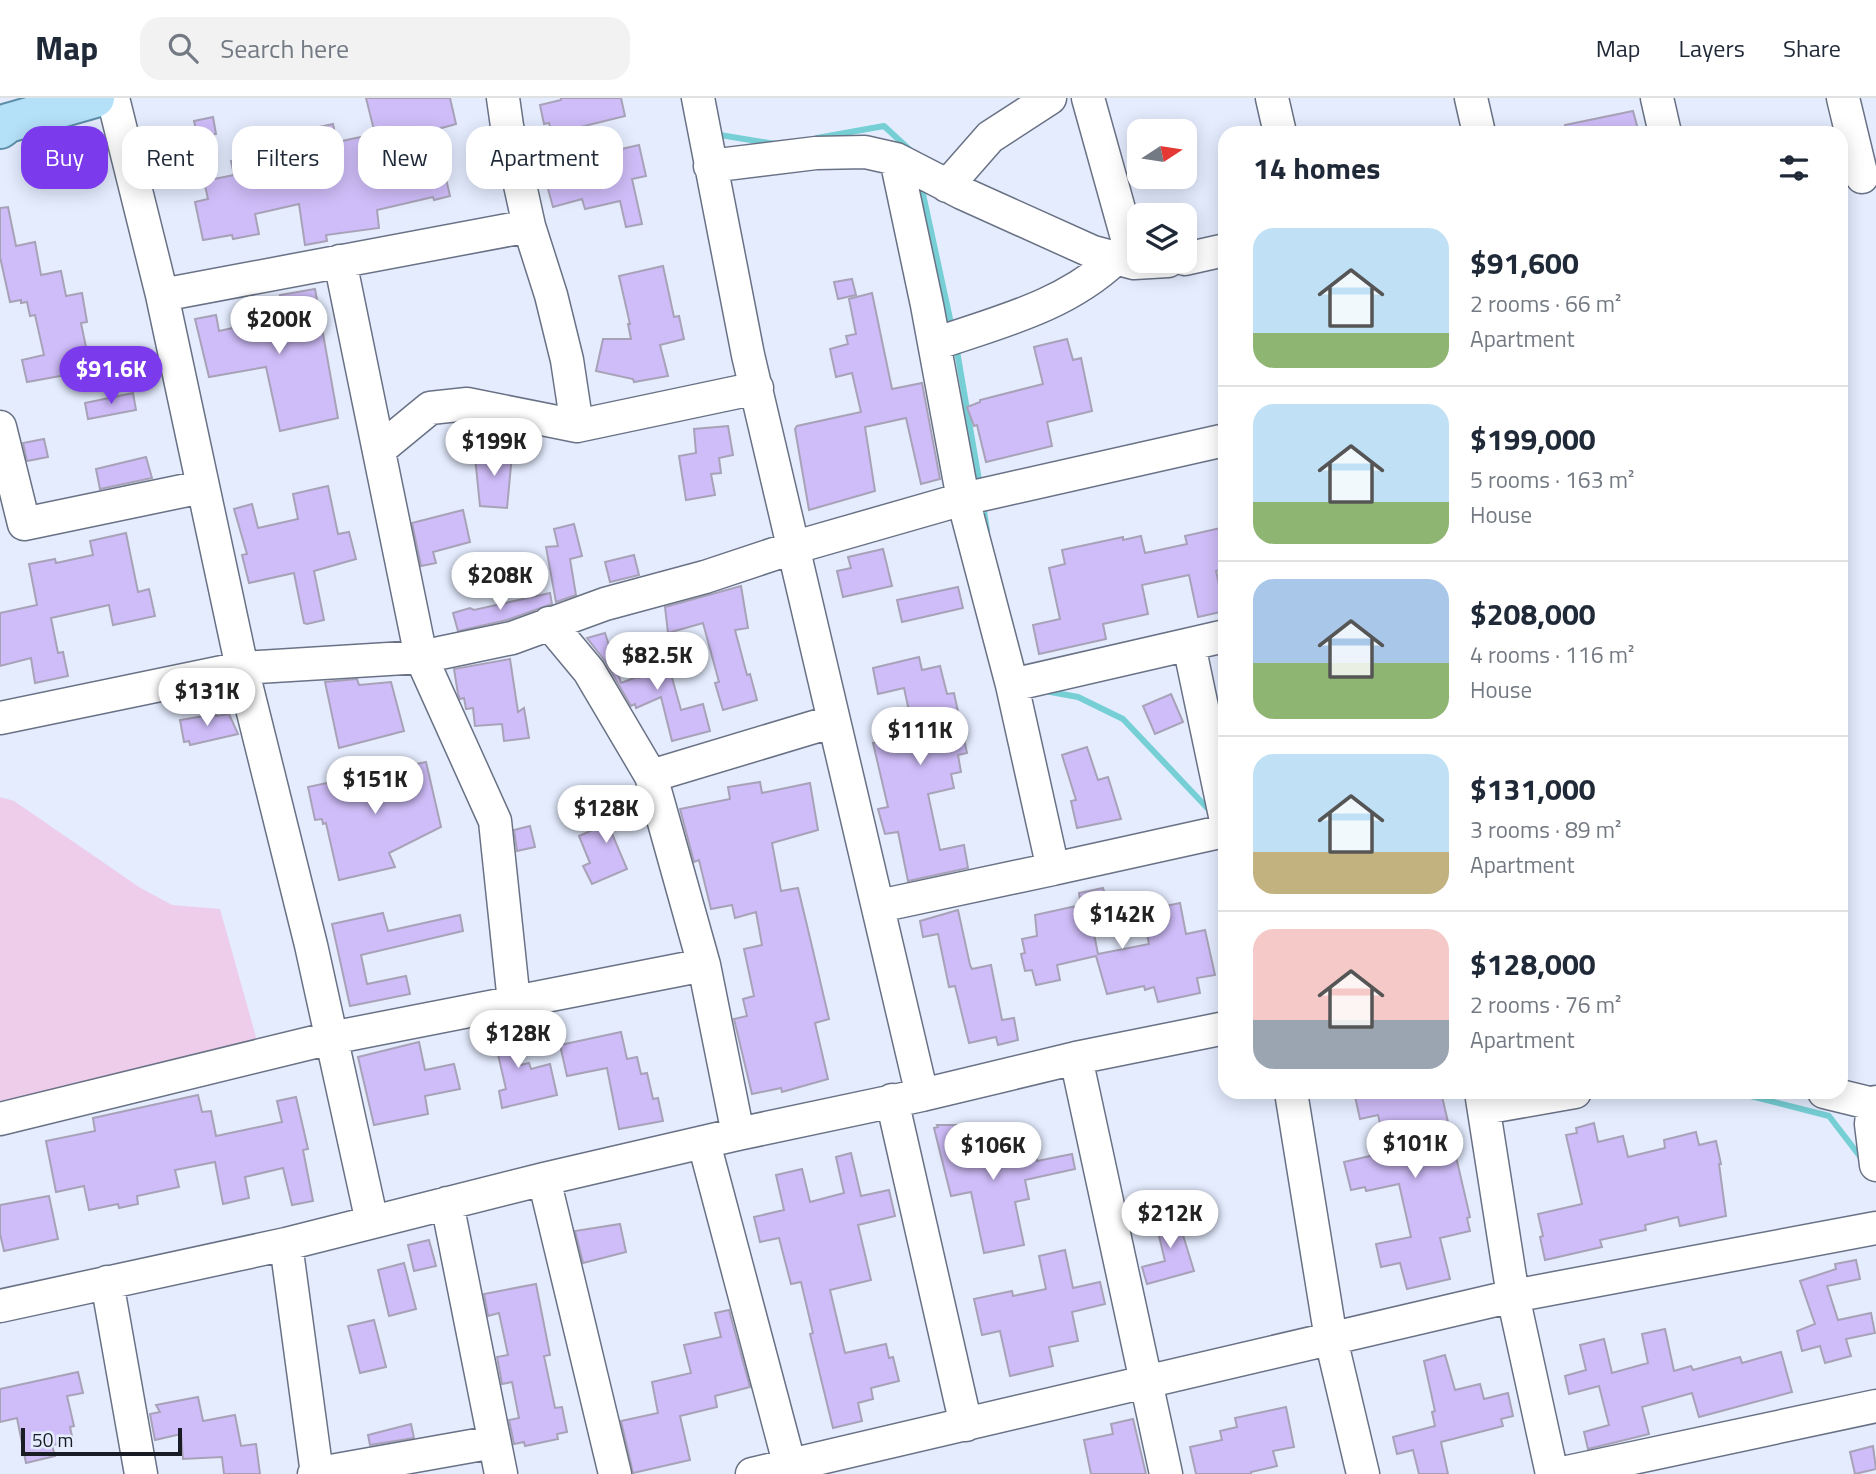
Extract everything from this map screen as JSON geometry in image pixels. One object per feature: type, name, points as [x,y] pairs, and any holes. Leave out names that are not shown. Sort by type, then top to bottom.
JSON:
[{"type":"main road","points":[[3,121],[95,98]]},
{"type":"street","points":[[113,98],[162,295],[242,668],[308,932],[372,1222]]},
{"type":"street","points":[[503,98],[529,226],[551,295],[567,360],[577,426]]},
{"type":"street","points":[[698,98],[710,166],[792,548],[879,906],[907,1097],[966,1425]]},
{"type":"street","points":[[947,186],[990,137],[1050,98]]},
{"type":"street","points":[[1088,98],[1124,261]]},
{"type":"street","points":[[1272,98],[1278,126]]},
{"type":"street","points":[[1471,98],[1477,126]]},
{"type":"street","points":[[1657,98],[1663,126]]},
{"type":"street","points":[[1843,98],[1860,177]]},
{"type":"street","points":[[710,166],[816,153],[865,152],[896,159],[947,186],[1093,252],[1124,261]]},
{"type":"street","points":[[896,159],[963,499],[1012,685],[1053,869]]},
{"type":"street","points":[[162,295],[529,226]]},
{"type":"street","points":[[1197,256],[1218,252]]},
{"type":"street","points":[[340,261],[422,657],[495,821],[514,1002]]},
{"type":"street","points":[[934,344],[1029,312],[1075,291],[1124,261]]},
{"type":"street","points":[[379,450],[430,408],[467,404],[577,426],[757,388]]},
{"type":"street","points":[[0,427],[12,527],[202,486]]},
{"type":"street","points":[[0,718],[242,668],[422,657],[512,638],[605,604],[705,577],[792,548],[963,499],[1218,442]]},
{"type":"street","points":[[549,624],[589,671],[651,776],[704,965],[738,1134]]},
{"type":"street","points":[[1012,685],[1218,638]]},
{"type":"street","points":[[1189,645],[1218,784]]},
{"type":"street","points":[[651,776],[834,722]]},
{"type":"street","points":[[879,906],[1218,833]]},
{"type":"street","points":[[0,1119],[331,1038],[704,965]]},
{"type":"street","points":[[0,1306],[286,1244],[544,1179],[738,1134],[1076,1058],[1218,1029]]},
{"type":"street","points":[[1076,1058],[1166,1474]]},
{"type":"street","points":[[1848,1097],[1875,1103],[1871,1124],[1876,1165]]},
{"type":"street","points":[[1293,1099],[1331,1339],[1363,1474]]},
{"type":"street","points":[[1482,1100],[1513,1296],[1552,1474]]},
{"type":"street","points":[[704,1143],[791,1470]]},
{"type":"street","points":[[544,1179],[615,1474]]},
{"type":"street","points":[[447,1203],[501,1474]]},
{"type":"street","points":[[752,1474],[791,1470],[966,1425],[1513,1296],[1876,1228]]},
{"type":"street","points":[[286,1244],[316,1474],[494,1441]]},
{"type":"street","points":[[107,1282],[141,1474]]},
{"type":"street","points":[[1558,1474],[1876,1406]]},
{"type":"shaded area","points":[[0,797],[14,801],[139,887],[172,905],[220,909],[256,1037],[254,1046],[0,1101]]},
{"type":"building","points":[[366,98],[450,98],[456,124],[449,126],[373,126]]},
{"type":"building","points":[[621,98],[625,116],[584,126],[544,124],[540,105],[561,100]]},
{"type":"building","points":[[1633,111],[1637,126],[1565,126]]},
{"type":"building","points":[[213,117],[215,126],[195,126],[194,121]]},
{"type":"building","points":[[358,138],[358,189],[448,189],[450,196],[434,200],[433,197],[377,210],[379,228],[326,235],[327,241],[305,245],[299,204],[255,214],[259,234],[233,239],[232,235],[203,240],[195,202],[208,199],[206,189],[218,189],[218,178],[232,175],[232,189],[344,189],[344,141]]},
{"type":"building","points":[[639,145],[646,176],[632,179],[642,224],[626,227],[620,201],[585,209],[582,199],[553,207],[548,189],[623,189],[623,149]]},
{"type":"building","points":[[8,207],[16,246],[35,242],[41,275],[61,271],[66,296],[82,293],[87,322],[81,323],[88,357],[64,362],[66,375],[27,382],[22,360],[44,355],[35,315],[30,316],[27,302],[10,302],[0,257],[0,208]]},
{"type":"building","points":[[663,266],[674,317],[679,316],[684,339],[660,345],[668,376],[634,382],[633,379],[596,371],[603,339],[631,339],[619,276]]},
{"type":"building","points":[[852,279],[856,295],[838,299],[834,282]]},
{"type":"building","points":[[315,289],[338,418],[280,431],[266,367],[209,377],[195,319],[216,315],[219,331],[259,322],[255,304],[281,298],[280,295]]},
{"type":"building","points":[[872,293],[892,389],[922,383],[940,479],[921,484],[906,418],[865,427],[875,491],[809,510],[795,429],[797,426],[861,412],[852,373],[836,377],[830,349],[848,344],[846,336],[856,334],[849,299]]},
{"type":"building","points":[[1067,339],[1073,360],[1081,358],[1092,411],[1047,422],[1052,446],[986,462],[977,425],[974,426],[967,407],[980,400],[1043,384],[1034,347]]},
{"type":"building","points":[[133,393],[136,410],[88,419],[85,403]]},
{"type":"building","points":[[728,426],[733,455],[719,458],[721,473],[711,474],[715,495],[686,500],[679,456],[696,453],[694,429]]},
{"type":"building","points":[[44,439],[48,457],[27,461],[23,443]]},
{"type":"building","points":[[492,444],[512,455],[507,508],[480,506],[475,457],[485,456]]},
{"type":"building","points":[[146,457],[152,478],[100,489],[96,469]]},
{"type":"building","points":[[328,486],[338,534],[349,532],[356,559],[314,571],[324,620],[307,624],[304,623],[294,573],[249,583],[242,555],[247,554],[234,509],[252,504],[258,528],[298,519],[293,494]]},
{"type":"building","points":[[463,510],[470,542],[433,552],[436,563],[421,566],[412,523]]},
{"type":"building","points":[[574,524],[582,556],[570,559],[576,595],[556,602],[546,547],[558,546],[554,529]]},
{"type":"building","points":[[1218,529],[1218,613],[1198,617],[1189,575],[1142,585],[1148,614],[1103,624],[1106,639],[1039,654],[1033,625],[1060,619],[1049,568],[1065,564],[1062,550],[1123,537],[1123,540],[1141,536],[1145,553],[1187,544],[1185,536]]},
{"type":"building","points":[[126,533],[138,592],[149,589],[155,616],[113,625],[109,605],[51,618],[58,653],[63,652],[68,676],[35,683],[31,658],[0,666],[0,613],[37,605],[29,564],[55,559],[56,563],[93,555],[90,541]]},
{"type":"building","points":[[883,549],[892,586],[843,597],[837,571],[851,568],[848,557]]},
{"type":"building","points":[[634,555],[639,575],[610,582],[605,562]]},
{"type":"building","points":[[741,586],[748,628],[735,630],[757,700],[723,710],[715,683],[719,682],[703,623],[668,633],[665,607]]},
{"type":"building","points":[[958,587],[963,608],[902,622],[897,600]]},
{"type":"building","points":[[550,593],[552,604],[507,620],[458,631],[453,613]]},
{"type":"building","points":[[605,633],[621,683],[655,674],[649,653],[664,649],[681,710],[703,704],[710,731],[672,741],[661,697],[636,708],[635,704],[631,706],[605,661],[587,638]]},
{"type":"building","points":[[919,657],[922,670],[940,666],[947,694],[954,693],[967,753],[958,755],[961,772],[951,774],[954,788],[928,794],[940,850],[964,845],[968,868],[908,881],[898,832],[885,834],[878,809],[888,807],[873,743],[914,734],[904,688],[878,694],[873,668]]},
{"type":"building","points":[[510,659],[518,712],[524,708],[529,738],[504,741],[502,724],[475,726],[473,708],[466,709],[464,698],[460,699],[458,694],[454,669]]},
{"type":"building","points":[[357,679],[359,685],[391,682],[404,731],[339,748],[325,682]]},
{"type":"building","points":[[1171,694],[1183,722],[1155,734],[1143,706]]},
{"type":"building","points":[[229,714],[238,734],[190,745],[189,741],[184,742],[180,720]]},
{"type":"building","points":[[1087,747],[1098,780],[1108,777],[1121,819],[1077,828],[1071,801],[1076,800],[1062,755]]},
{"type":"building","points":[[426,762],[441,827],[389,853],[395,867],[339,880],[326,823],[323,824],[322,819],[315,820],[308,787]]},
{"type":"building","points":[[760,782],[762,793],[810,783],[818,830],[772,843],[781,891],[798,888],[810,938],[829,1019],[815,1023],[828,1079],[782,1092],[781,1088],[752,1094],[734,1019],[747,1016],[743,999],[754,996],[744,949],[762,945],[756,912],[735,918],[732,905],[711,909],[699,860],[694,862],[680,809],[730,799],[728,787]]},
{"type":"building","points":[[633,807],[637,823],[610,829],[627,869],[592,884],[583,866],[590,863],[579,836],[597,828],[591,816]]},
{"type":"building","points":[[530,826],[535,847],[517,851],[514,830]]},
{"type":"building","points":[[1103,888],[1108,903],[1089,909],[1098,954],[1149,944],[1145,924],[1156,922],[1152,909],[1180,903],[1186,934],[1205,930],[1215,975],[1197,978],[1200,993],[1158,1002],[1154,987],[1145,990],[1144,986],[1107,994],[1096,956],[1057,965],[1060,980],[1036,985],[1032,970],[1025,971],[1021,954],[1025,953],[1022,939],[1037,936],[1035,915],[1081,905],[1079,893]]},
{"type":"building","points":[[958,910],[970,965],[972,969],[991,965],[1002,1020],[1014,1018],[1018,1040],[998,1045],[996,1037],[969,1043],[955,986],[949,987],[938,934],[923,937],[920,921]]},
{"type":"building","points":[[383,913],[388,931],[460,915],[463,931],[361,955],[367,984],[406,976],[410,994],[350,1006],[332,924]]},
{"type":"building","points":[[511,1022],[520,1065],[529,1063],[531,1069],[550,1064],[557,1095],[502,1108],[499,1091],[506,1089],[497,1050],[489,1051],[484,1027]]},
{"type":"building","points":[[621,1032],[627,1059],[637,1057],[641,1074],[647,1073],[653,1099],[658,1098],[663,1121],[619,1129],[607,1068],[567,1076],[560,1045]]},
{"type":"building","points":[[419,1042],[425,1070],[454,1064],[460,1089],[425,1096],[428,1114],[374,1125],[358,1057]]},
{"type":"building","points":[[198,1095],[202,1112],[211,1111],[216,1136],[282,1122],[277,1101],[296,1097],[308,1149],[303,1150],[313,1201],[292,1205],[283,1168],[245,1177],[249,1198],[223,1204],[215,1162],[175,1170],[179,1187],[137,1196],[138,1204],[119,1208],[118,1204],[89,1210],[84,1186],[56,1192],[46,1141],[95,1131],[93,1118]]},
{"type":"building","points":[[1356,1099],[1443,1099],[1470,1217],[1467,1218],[1470,1231],[1440,1238],[1450,1279],[1407,1289],[1400,1263],[1381,1267],[1376,1244],[1411,1237],[1399,1184],[1366,1191],[1365,1187],[1351,1190],[1344,1162],[1387,1152],[1378,1115],[1360,1119]]},
{"type":"building","points":[[1594,1123],[1598,1142],[1623,1136],[1628,1157],[1665,1148],[1664,1140],[1696,1132],[1699,1145],[1716,1141],[1726,1216],[1680,1226],[1678,1217],[1645,1225],[1646,1230],[1600,1240],[1602,1247],[1545,1260],[1538,1214],[1582,1204],[1566,1135],[1577,1133],[1576,1128]]},
{"type":"building","points":[[937,1125],[972,1125],[979,1156],[1033,1144],[1037,1161],[1072,1154],[1075,1169],[1025,1180],[1029,1199],[1015,1202],[1024,1245],[984,1253],[971,1192],[951,1196],[934,1128],[938,1127]]},
{"type":"building","points":[[851,1153],[861,1196],[889,1190],[895,1216],[858,1225],[871,1280],[830,1290],[845,1353],[886,1344],[889,1358],[893,1357],[899,1381],[871,1388],[873,1399],[858,1403],[862,1421],[833,1428],[810,1334],[813,1333],[801,1282],[791,1284],[779,1238],[760,1242],[754,1217],[784,1210],[776,1175],[802,1169],[810,1202],[844,1193],[836,1157]]},
{"type":"building","points":[[49,1196],[58,1239],[4,1251],[0,1234],[0,1205]]},
{"type":"building","points":[[1175,1209],[1194,1271],[1147,1284],[1142,1267],[1165,1261],[1154,1215]]},
{"type":"building","points":[[620,1224],[626,1252],[583,1263],[575,1231]]},
{"type":"building","points":[[429,1240],[436,1266],[414,1271],[408,1245]]},
{"type":"building","points":[[1065,1250],[1073,1288],[1100,1282],[1105,1304],[1072,1312],[1078,1341],[1049,1347],[1053,1366],[1010,1376],[1000,1331],[982,1335],[974,1299],[1012,1291],[1013,1296],[1046,1289],[1039,1256]]},
{"type":"building","points":[[1856,1260],[1860,1279],[1827,1286],[1838,1320],[1871,1313],[1875,1333],[1846,1339],[1851,1356],[1825,1363],[1820,1346],[1802,1351],[1797,1331],[1815,1324],[1800,1281],[1836,1269],[1835,1264]]},
{"type":"building","points":[[404,1263],[416,1309],[389,1316],[378,1270]]},
{"type":"building","points":[[536,1284],[550,1355],[544,1356],[555,1408],[562,1407],[567,1432],[557,1434],[558,1439],[525,1446],[524,1442],[514,1444],[509,1420],[519,1418],[512,1382],[502,1384],[497,1357],[508,1355],[499,1313],[488,1316],[484,1294]]},
{"type":"building","points":[[729,1310],[750,1387],[715,1396],[717,1407],[680,1416],[690,1460],[633,1473],[621,1421],[658,1413],[652,1382],[691,1373],[684,1345],[721,1337],[715,1313]]},
{"type":"building","points":[[374,1320],[386,1367],[360,1373],[348,1326]]},
{"type":"building","points":[[1665,1329],[1674,1371],[1691,1366],[1693,1370],[1740,1357],[1742,1363],[1781,1352],[1792,1392],[1699,1417],[1692,1393],[1642,1407],[1649,1434],[1588,1449],[1584,1432],[1609,1425],[1599,1386],[1569,1394],[1565,1376],[1586,1370],[1580,1345],[1604,1339],[1612,1373],[1648,1363],[1642,1334]]},
{"type":"building","points":[[1445,1355],[1455,1390],[1480,1384],[1484,1399],[1508,1393],[1513,1416],[1501,1419],[1503,1426],[1441,1442],[1448,1474],[1419,1474],[1413,1450],[1397,1454],[1393,1437],[1435,1426],[1432,1412],[1435,1411],[1424,1361]]},
{"type":"building","points":[[78,1372],[83,1393],[67,1396],[74,1426],[70,1427],[73,1441],[52,1445],[55,1456],[26,1463],[17,1418],[0,1422],[0,1389]]},
{"type":"building","points":[[198,1397],[203,1421],[235,1415],[241,1446],[256,1444],[260,1474],[224,1474],[222,1457],[183,1459],[181,1434],[155,1440],[150,1414],[160,1412],[156,1405]]},
{"type":"building","points":[[1286,1407],[1294,1447],[1273,1451],[1277,1466],[1251,1474],[1196,1474],[1190,1447],[1222,1440],[1220,1431],[1237,1427],[1235,1418]]},
{"type":"building","points":[[1133,1419],[1146,1474],[1091,1474],[1084,1440],[1113,1434],[1111,1424]]},
{"type":"building","points":[[411,1424],[414,1438],[370,1445],[368,1435]]},
{"type":"building","points":[[1873,1446],[1876,1469],[1855,1474],[1850,1452]]},
{"type":"waterway","points":[[817,138],[884,126],[911,151]]},
{"type":"waterway","points":[[718,128],[720,135],[775,144]]},
{"type":"waterway","points":[[921,185],[952,328]]},
{"type":"waterway","points":[[956,345],[980,486]]},
{"type":"waterway","points":[[983,504],[987,531]]},
{"type":"waterway","points":[[1045,691],[1078,697],[1123,719],[1212,813]]},
{"type":"waterway","points":[[1762,1099],[1829,1116],[1862,1159]]}]
